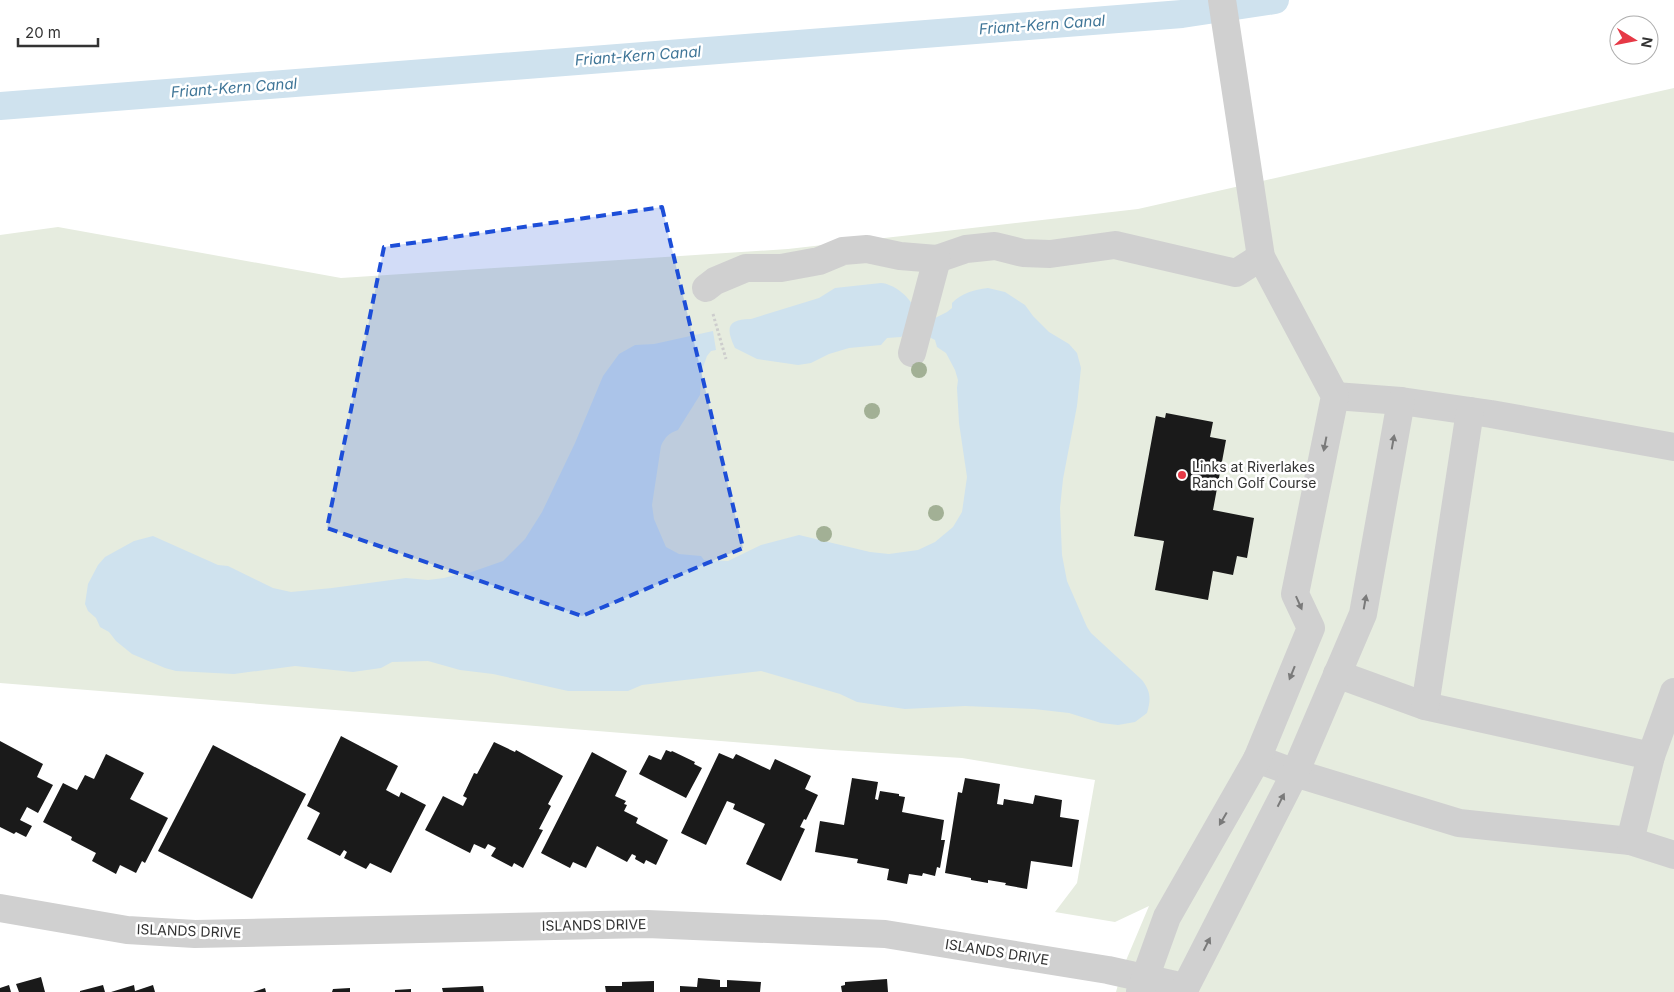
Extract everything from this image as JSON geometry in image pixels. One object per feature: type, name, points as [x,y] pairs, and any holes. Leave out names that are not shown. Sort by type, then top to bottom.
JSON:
[{"type":"street","points":[[1142,985],[1167,917],[1257,759],[1311,628],[1295,594],[1334,396],[1261,257],[1222,0]]},
{"type":"street","points":[[706,288],[746,268],[781,268],[819,261],[843,251],[867,249],[900,256],[937,259],[966,248],[995,246],[1023,253],[1050,254],[1115,245],[1236,273],[1261,257]]},
{"type":"street","points":[[912,353],[937,259]]},
{"type":"street","points":[[1334,396],[1401,401],[1470,411],[1674,447]]},
{"type":"street","points":[[1183,990],[1295,773],[1363,614],[1401,401]]},
{"type":"street","points":[[1425,706],[1470,411]]},
{"type":"street","points":[[1311,628],[1352,639]]},
{"type":"street","points":[[1338,674],[1425,706],[1651,756]]},
{"type":"street","points":[[1630,841],[1651,756],[1674,692]]},
{"type":"street","points":[[1257,759],[1295,773],[1459,823],[1630,841],[1674,855]]},
{"type":"street","name":"ISLANDS DRIVE","points":[[0,908],[127,930],[195,934],[647,924],[884,934],[1108,970],[1142,985],[1183,990]]},
{"type":"path","points":[[706,288],[726,359]]},
{"type":"highlighted area","points":[[662,207],[743,548],[582,616],[327,528],[384,247]]},
{"type":"shaded area","points":[[1674,88],[1674,992],[1116,992],[1122,970],[1149,906],[1115,922],[1055,912],[1077,883],[1095,780],[962,758],[833,750],[0,683],[0,235],[58,227],[341,278],[788,249],[1138,209]]},
{"type":"water","points":[[881,283],[901,291],[914,308],[907,331],[901,337],[887,338],[881,345],[849,348],[829,354],[811,363],[798,365],[757,359],[735,348],[732,341],[730,326],[737,321],[751,319],[819,298],[835,288]]},
{"type":"water","points":[[988,288],[1005,292],[1025,305],[1049,332],[1069,344],[1077,353],[1081,368],[1077,406],[1063,479],[1060,508],[1062,555],[1067,581],[1087,627],[1091,633],[1142,680],[1149,692],[1150,700],[1147,713],[1135,722],[1118,725],[1101,723],[1069,713],[1034,709],[965,706],[905,709],[857,702],[840,694],[761,671],[642,685],[628,691],[568,691],[493,674],[460,670],[428,661],[392,662],[381,668],[353,672],[295,666],[234,674],[176,671],[132,654],[116,641],[109,632],[100,627],[96,618],[88,611],[85,604],[88,584],[98,565],[105,557],[134,541],[153,536],[218,565],[228,566],[273,588],[291,592],[406,578],[428,580],[444,578],[463,575],[503,561],[525,539],[542,512],[575,443],[603,376],[619,354],[635,345],[654,344],[713,331],[716,350],[711,351],[707,356],[702,370],[700,395],[678,430],[672,432],[661,446],[652,505],[654,519],[666,547],[679,554],[701,556],[704,560],[728,561],[761,545],[799,535],[870,552],[889,554],[918,550],[935,542],[953,527],[962,512],[967,477],[959,423],[958,380],[946,353],[937,347],[935,340],[929,337],[935,318],[952,308],[952,303],[968,292]]},
{"type":"building","name":"Links at Riverlakes Ranch Golf Course","points":[[1166,413],[1213,422],[1210,437],[1226,440],[1213,510],[1254,518],[1247,558],[1237,556],[1233,575],[1213,571],[1208,600],[1155,590],[1164,541],[1134,536],[1156,416],[1165,418]]},
{"type":"building","points":[[341,736],[398,766],[386,790],[399,797],[401,792],[426,805],[391,873],[370,863],[366,869],[344,858],[347,852],[344,850],[340,856],[307,839],[320,813],[307,806]]},
{"type":"building","points":[[0,741],[43,764],[37,777],[53,785],[38,813],[27,807],[20,820],[32,826],[26,837],[16,832],[14,834],[0,827]]},
{"type":"building","points":[[494,742],[515,752],[516,750],[563,776],[548,804],[551,806],[539,829],[543,830],[523,868],[514,863],[512,867],[491,856],[496,848],[488,844],[485,849],[474,844],[470,853],[425,830],[443,796],[463,806],[467,798],[463,796],[474,773],[477,774]]},
{"type":"building","points":[[213,745],[306,794],[252,899],[158,851]]},
{"type":"building","points":[[666,750],[695,762],[694,764],[702,768],[686,798],[639,774],[649,755],[661,760]]},
{"type":"building","points":[[592,752],[627,771],[615,796],[626,801],[624,804],[627,805],[624,811],[638,818],[636,823],[668,840],[656,865],[646,860],[644,864],[635,859],[636,856],[632,854],[627,862],[597,846],[586,868],[573,862],[570,868],[541,853]]},
{"type":"building","points":[[719,753],[733,759],[736,754],[770,770],[775,759],[811,776],[805,789],[818,795],[806,820],[804,819],[800,827],[805,829],[781,881],[746,864],[765,824],[733,809],[735,804],[727,801],[706,845],[681,833]]},
{"type":"building","points":[[106,754],[144,773],[130,799],[168,818],[145,863],[142,861],[136,873],[120,865],[116,874],[92,861],[96,853],[71,840],[72,837],[43,822],[63,783],[77,790],[85,775],[94,779]]},
{"type":"building","points":[[852,778],[878,782],[875,799],[878,800],[880,791],[899,794],[899,796],[905,797],[902,812],[944,820],[941,840],[945,840],[940,868],[937,867],[935,876],[923,873],[922,876],[909,874],[907,884],[887,880],[889,869],[857,863],[858,859],[815,852],[820,821],[844,825]]},
{"type":"building","points":[[965,778],[1000,784],[997,804],[1003,805],[1004,799],[1033,804],[1035,795],[1062,800],[1060,817],[1079,820],[1072,867],[1031,861],[1027,889],[988,880],[988,883],[971,880],[971,878],[945,873],[958,792],[962,793]]},
{"type":"building","points":[[41,977],[45,992],[19,992],[16,984]]},
{"type":"building","points":[[698,978],[720,980],[720,987],[727,987],[727,980],[761,982],[760,992],[680,992],[680,986],[697,987]]},
{"type":"building","points":[[887,979],[888,992],[842,992],[841,986],[845,985],[845,982]]},
{"type":"building","points":[[654,981],[654,992],[606,992],[605,986],[622,986],[622,982]]},
{"type":"building","points":[[9,985],[11,992],[0,992],[0,988]]},
{"type":"building","points":[[103,985],[105,992],[80,992],[80,991]]},
{"type":"building","points":[[134,985],[135,991],[153,985],[155,992],[111,992]]},
{"type":"building","points":[[483,986],[484,992],[443,992],[442,988]]},
{"type":"building","points":[[265,988],[266,992],[253,992]]},
{"type":"building","points":[[350,988],[350,992],[332,992],[333,989]]},
{"type":"building","points":[[411,989],[411,992],[395,992],[395,990]]},
{"type":"waterway","name":"Friant-Kern Canal","points":[[0,106],[1182,14],[1275,0]]},
{"type":"place","name":"Links at Riverlakes Ranch Golf Course","points":[[1182,475]]}]
